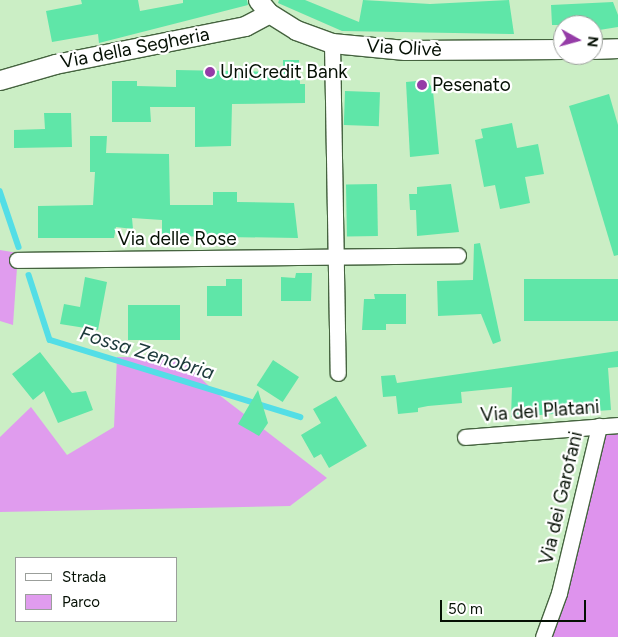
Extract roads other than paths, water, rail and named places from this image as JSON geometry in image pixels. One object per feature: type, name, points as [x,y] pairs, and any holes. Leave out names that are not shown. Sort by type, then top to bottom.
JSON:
[{"type":"street","name":"Via Olivè","points":[[263,7],[296,30],[332,43],[405,50],[553,49]]},
{"type":"street","name":"Via della Segheria","points":[[0,80],[55,64],[245,26],[263,7]]},
{"type":"street","points":[[332,43],[338,373]]},
{"type":"street","points":[[603,49],[618,48]]},
{"type":"street","name":"Via delle Rose","points":[[17,260],[337,258],[458,255]]},
{"type":"street","name":"Via dei Platani","points":[[465,437],[618,425]]},
{"type":"street","name":"Via dei Garofani","points":[[543,637],[559,593],[599,426]]},
{"type":"waterway","name":"Fossa Zenobria","points":[[0,191],[19,247]]},
{"type":"waterway","name":"Fossa Zenobria","points":[[29,275],[50,340],[300,417]]},
{"type":"place","name":"UniCredit Bank","points":[[210,72]]},
{"type":"place","name":"Pesenato","points":[[422,85]]}]
